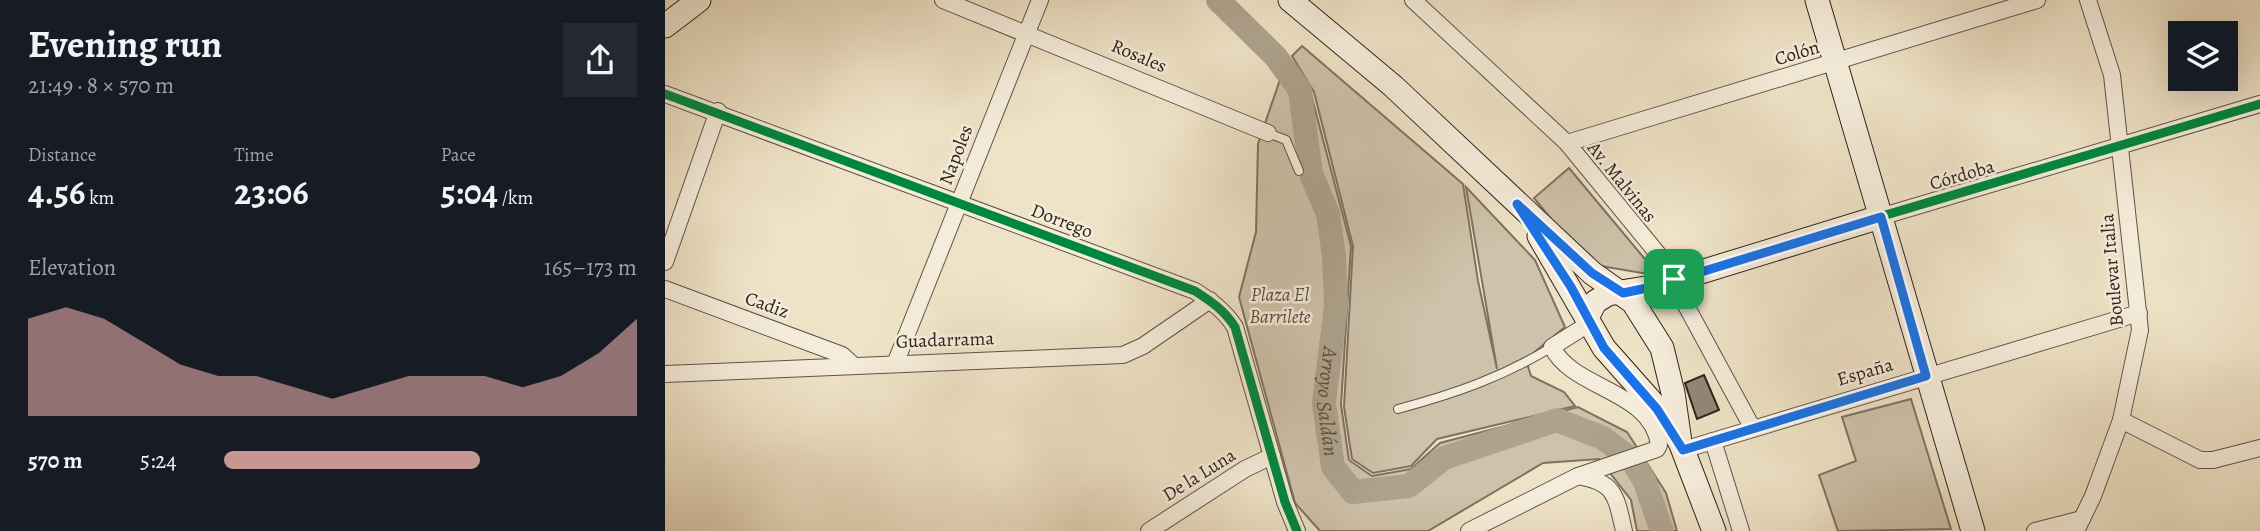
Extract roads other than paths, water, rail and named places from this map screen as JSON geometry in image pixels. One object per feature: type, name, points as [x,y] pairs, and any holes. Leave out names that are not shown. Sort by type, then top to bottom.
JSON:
[{"type":"main road","points":[[665,26],[699,0]]},
{"type":"main road","points":[[1274,0],[1389,92],[1406,102]]},
{"type":"main road","points":[[1290,0],[1393,86],[1406,102],[1592,273],[1623,293],[1641,312],[1660,343],[1661,358],[1651,371],[1627,376]]},
{"type":"main road","points":[[1817,0],[1973,531]]},
{"type":"main road","points":[[1517,204],[1615,363],[1652,402],[1681,446]]},
{"type":"main road","name":"Córdoba","points":[[1589,320],[1600,298],[1674,279],[1881,217]]},
{"type":"main road","points":[[1674,279],[1663,289],[1654,307],[1681,446],[1714,531]]},
{"type":"street","name":"Rosales","points":[[943,0],[1026,31],[1268,132]]},
{"type":"street","name":"Napoles","points":[[895,363],[1040,0]]},
{"type":"street","name":"Av. Malvinas","points":[[1413,0],[1567,144],[1658,254],[1674,279],[1752,427]]},
{"type":"street","name":"Colón","points":[[1567,144],[2037,0]]},
{"type":"street","name":"Boulevar Italia","points":[[2079,525],[2120,420],[2139,343],[2139,313],[2122,147],[2109,58],[2088,0]]},
{"type":"street","name":"Dorrego","points":[[665,94],[718,111],[1195,290],[1210,300],[1226,312],[1235,327],[1272,456],[1297,531]]},
{"type":"street","name":"Córdoba","points":[[1881,217],[2260,104]]},
{"type":"street","points":[[665,262],[718,111]]},
{"type":"street","name":"Cadiz","points":[[665,289],[842,355],[852,364]]},
{"type":"street","name":"Guadarrama","points":[[665,374],[852,364],[1123,355],[1143,346],[1210,300]]},
{"type":"street","name":"España","points":[[1681,446],[1713,441],[1752,427],[2139,313]]},
{"type":"street","points":[[1469,531],[1578,476],[1613,462],[1652,452],[1659,445],[1647,420],[1625,400],[1570,370],[1558,359],[1552,347],[1589,320]]},
{"type":"street","points":[[2120,420],[2187,456],[2200,460],[2260,448]]},
{"type":"street","points":[[1713,441],[1741,531]]},
{"type":"street","name":"De la Luna","points":[[1149,531],[1245,469],[1272,456]]},
{"type":"street","points":[[1578,476],[1597,479],[1609,486],[1617,499],[1624,531]]},
{"type":"street","points":[[2035,531],[2079,525]]},
{"type":"lane","name":"Rosales","points":[[1268,132],[1286,140],[1299,172]]},
{"type":"lane","points":[[1398,409],[1459,393],[1512,372],[1552,347]]},
{"type":"waterway","name":"Arroyo Saldán","points":[[1218,0],[1276,57],[1300,90],[1311,174],[1328,214],[1334,256],[1336,305],[1324,403],[1333,467],[1353,492],[1409,486],[1444,458],[1557,420],[1603,438],[1632,460],[1645,482],[1662,531]]},
{"type":"park label","name":"Plaza El Barrilete","points":[[1280,306]]}]
